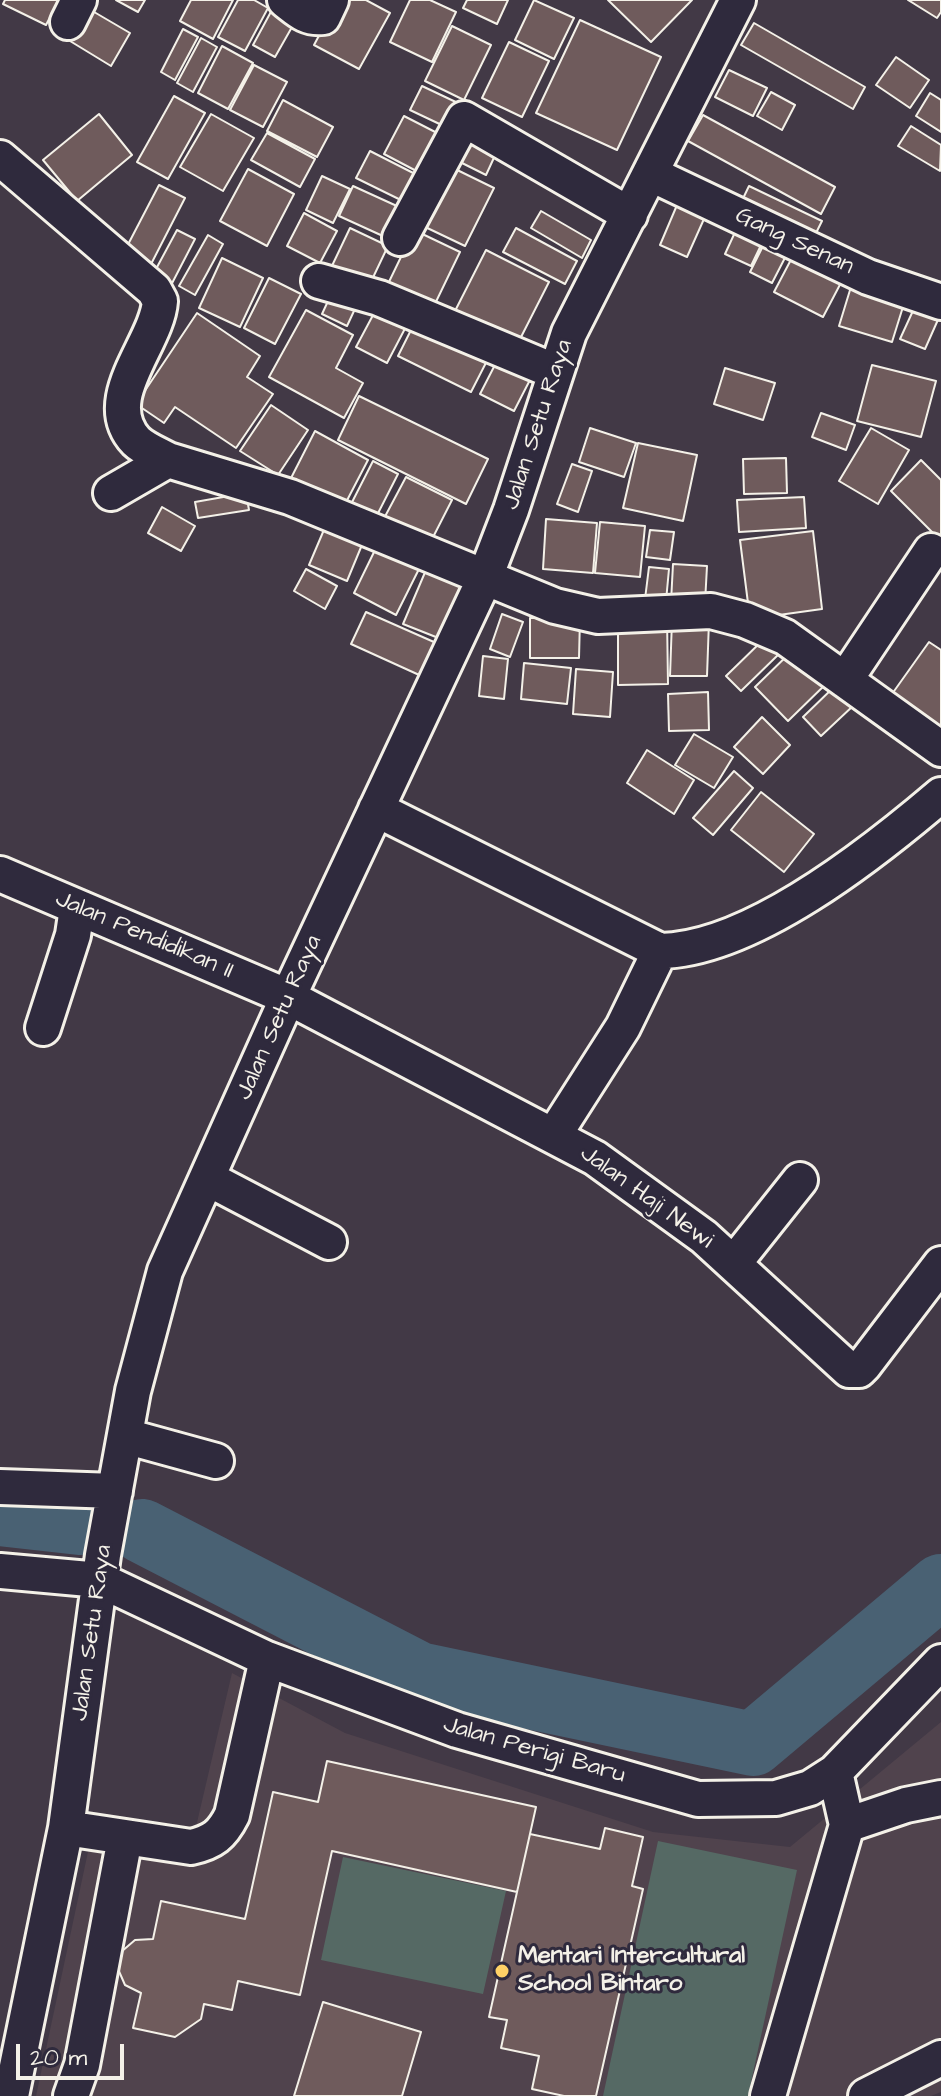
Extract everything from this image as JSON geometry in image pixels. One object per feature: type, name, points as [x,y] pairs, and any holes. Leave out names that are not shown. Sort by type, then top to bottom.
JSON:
[{"type":"street","points":[[285,0],[305,16],[315,18],[323,17],[331,0]]},
{"type":"street","name":"Jalan Setu Raya","points":[[11,2096],[66,1828],[102,1568],[133,1391],[165,1271],[288,997],[484,580],[556,372],[592,281],[651,174],[731,2]]},
{"type":"street","points":[[400,238],[464,119],[630,215]]},
{"type":"street","points":[[0,158],[154,290],[160,308],[123,400],[125,420],[136,441],[168,460],[290,497],[484,580],[555,606],[598,616],[711,611],[745,620],[785,637],[941,749]]},
{"type":"street","name":"Gang Senan","points":[[651,174],[868,277],[941,302]]},
{"type":"street","points":[[319,281],[379,298],[556,372]]},
{"type":"street","points":[[111,493],[168,460]]},
{"type":"street","points":[[845,680],[931,551]]},
{"type":"street","points":[[376,809],[660,951],[707,944],[791,906],[890,837],[941,795]]},
{"type":"street","name":"Jalan Pendidikan II","points":[[0,874],[288,997]]},
{"type":"street","points":[[43,1028],[73,935],[77,908]]},
{"type":"street","points":[[554,1135],[623,1027],[660,951]]},
{"type":"street","name":"Jalan Haji Newi","points":[[288,997],[595,1158],[734,1263],[849,1370],[855,1371],[864,1365],[941,1264]]},
{"type":"street","points":[[207,1178],[329,1242]]},
{"type":"street","points":[[734,1263],[800,1180]]},
{"type":"street","points":[[125,1436],[216,1461]]},
{"type":"street","points":[[0,1487],[113,1500]]},
{"type":"street","points":[[0,1571],[102,1568]]},
{"type":"street","name":"Jalan Perigi Baru","points":[[102,1568],[267,1659],[457,1730],[698,1799],[776,1798],[810,1788],[835,1772],[941,1662]]},
{"type":"street","points":[[66,1828],[191,1847],[208,1844],[222,1834],[232,1815],[267,1659]]},
{"type":"street","points":[[768,2096],[847,1825],[835,1772]]},
{"type":"street","points":[[847,1825],[906,1805],[941,1798]]},
{"type":"street","points":[[71,2096],[82,2065],[125,1838]]},
{"type":"street","points":[[866,2096],[941,2058]]},
{"type":"shaded area","name":"Mentari Intercultural School Bintaro","points":[[232,1673],[345,1733],[653,1832],[790,1847],[941,1722],[941,2092],[931,2096],[36,2096],[92,1833],[191,1848]]},
{"type":"green space","points":[[658,1841],[797,1870],[748,2096],[603,2096]]},
{"type":"green space","points":[[343,1857],[506,1891],[483,1994],[321,1960]]},
{"type":"building","points":[[5,0],[59,0],[46,25],[3,4]]},
{"type":"building","points":[[116,0],[145,0],[138,12]]},
{"type":"building","points":[[191,0],[233,0],[213,39],[180,21]]},
{"type":"building","points":[[238,0],[254,0],[268,8],[245,51],[218,37]]},
{"type":"building","points":[[338,0],[366,0],[390,13],[359,69],[314,45]]},
{"type":"building","points":[[410,0],[430,0],[456,12],[432,62],[390,42]]},
{"type":"building","points":[[467,0],[508,0],[497,24],[463,8]]},
{"type":"building","points":[[534,0],[574,18],[554,59],[515,40]]},
{"type":"building","points":[[608,0],[692,0],[651,42]]},
{"type":"building","points":[[908,0],[941,0],[941,12],[937,18]]},
{"type":"building","points":[[273,8],[296,20],[275,57],[253,45]]},
{"type":"building","points":[[89,9],[130,33],[111,66],[70,41]]},
{"type":"building","points":[[580,20],[661,57],[617,150],[536,113]]},
{"type":"building","points":[[754,23],[865,87],[853,109],[741,45]]},
{"type":"building","points":[[452,26],[491,45],[464,100],[425,81]]},
{"type":"building","points":[[183,29],[198,37],[175,80],[161,72]]},
{"type":"building","points":[[201,38],[217,47],[193,92],[177,83]]},
{"type":"building","points":[[509,42],[549,61],[522,117],[482,98]]},
{"type":"building","points":[[222,46],[253,63],[228,109],[198,93]]},
{"type":"building","points":[[896,57],[929,80],[910,108],[876,85]]},
{"type":"building","points":[[254,65],[287,82],[263,127],[230,110]]},
{"type":"building","points":[[729,70],[767,88],[753,116],[715,97]]},
{"type":"building","points":[[422,86],[460,104],[448,128],[410,110]]},
{"type":"building","points":[[771,92],[795,105],[782,130],[757,116]]},
{"type":"building","points":[[930,93],[941,100],[941,132],[916,116]]},
{"type":"building","points":[[174,96],[205,113],[168,179],[137,162]]},
{"type":"building","points":[[283,100],[333,127],[317,157],[267,131]]},
{"type":"building","points":[[99,114],[132,155],[77,201],[43,160]]},
{"type":"building","points":[[211,114],[254,138],[223,191],[180,167]]},
{"type":"building","points":[[703,115],[835,187],[821,214],[688,141]]},
{"type":"building","points":[[404,116],[443,136],[424,175],[384,154]]},
{"type":"building","points":[[911,126],[941,145],[940,171],[898,146]]},
{"type":"building","points":[[267,133],[315,159],[300,187],[251,160]]},
{"type":"building","points":[[468,135],[498,149],[486,175],[456,160]]},
{"type":"building","points":[[370,151],[425,179],[413,206],[356,178]]},
{"type":"building","points":[[449,166],[494,188],[465,246],[421,225]]},
{"type":"building","points":[[248,169],[294,194],[267,246],[220,221]]},
{"type":"building","points":[[322,176],[350,189],[333,223],[306,210]]},
{"type":"building","points":[[159,185],[185,198],[148,270],[122,256]]},
{"type":"building","points":[[353,186],[410,212],[396,242],[339,216]]},
{"type":"building","points":[[749,186],[822,221],[809,247],[736,213]]},
{"type":"building","points":[[680,198],[708,210],[687,257],[660,245]]},
{"type":"building","points":[[541,211],[591,240],[582,258],[531,228]]},
{"type":"building","points":[[304,213],[337,231],[320,263],[287,246]]},
{"type":"building","points":[[350,228],[388,246],[368,288],[330,270]]},
{"type":"building","points":[[516,228],[577,261],[565,284],[503,252]]},
{"type":"building","points":[[737,228],[763,241],[751,266],[725,254]]},
{"type":"building","points":[[177,230],[195,239],[168,291],[149,282]]},
{"type":"building","points":[[414,230],[460,252],[432,310],[386,288]]},
{"type":"building","points":[[208,235],[223,244],[195,295],[179,286]]},
{"type":"building","points":[[767,238],[789,250],[772,283],[750,272]]},
{"type":"building","points":[[486,250],[549,282],[518,343],[455,311]]},
{"type":"building","points":[[795,252],[844,277],[823,317],[774,292]]},
{"type":"building","points":[[222,258],[263,278],[240,327],[199,308]]},
{"type":"building","points":[[854,277],[907,294],[892,342],[839,326]]},
{"type":"building","points":[[269,278],[301,294],[275,344],[244,328]]},
{"type":"building","points":[[336,284],[361,296],[347,326],[322,314]]},
{"type":"building","points":[[380,302],[410,319],[387,363],[356,347]]},
{"type":"building","points":[[917,302],[941,313],[925,349],[900,339]]},
{"type":"building","points":[[306,310],[353,335],[336,368],[363,383],[344,418],[269,377]]},
{"type":"building","points":[[197,313],[260,356],[247,377],[273,394],[236,448],[175,407],[164,423],[136,404]]},
{"type":"building","points":[[418,316],[491,353],[471,392],[398,356]]},
{"type":"building","points":[[498,359],[532,376],[514,411],[480,394]]},
{"type":"building","points":[[872,365],[936,381],[921,437],[857,421]]},
{"type":"building","points":[[725,368],[775,383],[763,420],[714,404]]},
{"type":"building","points":[[359,396],[488,459],[466,504],[338,440]]},
{"type":"building","points":[[271,405],[308,430],[278,475],[240,451]]},
{"type":"building","points":[[821,413],[855,425],[846,450],[812,437]]},
{"type":"building","points":[[590,428],[636,443],[624,477],[579,462]]},
{"type":"building","points":[[871,428],[909,450],[878,504],[839,481]]},
{"type":"building","points":[[315,431],[368,460],[342,510],[289,482]]},
{"type":"building","points":[[638,443],[697,455],[683,521],[623,508]]},
{"type":"building","points":[[786,458],[787,493],[744,494],[743,459]]},
{"type":"building","points":[[921,460],[941,480],[941,541],[891,491]]},
{"type":"building","points":[[373,461],[398,474],[372,525],[347,512]]},
{"type":"building","points":[[572,464],[592,471],[578,512],[557,504]]},
{"type":"building","points":[[406,477],[452,500],[428,547],[381,524]]},
{"type":"building","points":[[246,493],[249,510],[198,518],[195,502]]},
{"type":"building","points":[[804,497],[806,528],[739,532],[737,500]]},
{"type":"building","points":[[162,507],[195,526],[181,551],[148,533]]},
{"type":"building","points":[[546,519],[597,523],[593,573],[543,569]]},
{"type":"building","points":[[600,522],[645,526],[640,577],[595,573]]},
{"type":"building","points":[[326,525],[364,540],[347,581],[309,565]]},
{"type":"building","points":[[650,530],[674,532],[670,560],[646,557]]},
{"type":"building","points":[[813,531],[822,609],[750,619],[740,540]]},
{"type":"building","points":[[376,548],[419,569],[396,615],[354,593]]},
{"type":"building","points":[[673,564],[707,566],[705,603],[671,602]]},
{"type":"building","points":[[649,567],[669,569],[666,601],[645,599]]},
{"type":"building","points":[[306,569],[337,586],[325,609],[294,591]]},
{"type":"building","points":[[426,570],[468,587],[446,641],[403,624]]},
{"type":"building","points":[[366,612],[443,646],[428,679],[351,644]]},
{"type":"building","points":[[502,614],[523,622],[510,657],[490,649]]},
{"type":"building","points":[[667,616],[668,684],[618,685],[618,617]]},
{"type":"building","points":[[530,618],[580,618],[579,658],[530,658]]},
{"type":"building","points":[[672,620],[709,621],[707,676],[670,676]]},
{"type":"building","points":[[765,638],[780,653],[741,691],[726,676]]},
{"type":"building","points":[[929,642],[941,650],[941,730],[887,701]]},
{"type":"building","points":[[796,647],[829,681],[788,721],[755,687]]},
{"type":"building","points":[[483,656],[508,659],[504,699],[479,696]]},
{"type":"building","points":[[524,663],[571,668],[567,704],[521,699]]},
{"type":"building","points":[[576,669],[613,672],[610,717],[573,714]]},
{"type":"building","points":[[835,686],[854,705],[821,736],[803,717]]},
{"type":"building","points":[[708,692],[709,730],[669,731],[668,694]]},
{"type":"building","points":[[762,717],[790,745],[763,774],[734,747]]},
{"type":"building","points":[[694,734],[733,757],[714,788],[675,765]]},
{"type":"building","points":[[647,750],[694,780],[674,814],[627,783]]},
{"type":"building","points":[[734,771],[753,788],[713,835],[693,818]]},
{"type":"building","points":[[761,792],[814,834],[784,872],[731,830]]},
{"type":"building","points":[[327,1761],[536,1807],[517,1892],[332,1851],[300,1995],[238,1981],[232,2010],[204,2004],[201,2019],[175,2037],[133,2028],[141,1993],[125,1985],[118,1969],[121,1952],[135,1940],[153,1939],[161,1901],[245,1919],[273,1792],[318,1802]]},
{"type":"building","points":[[605,1828],[643,1837],[632,1886],[643,1889],[596,2096],[564,2096],[532,2089],[539,2056],[501,2048],[507,2020],[489,2017],[530,1834],[600,1849]]},
{"type":"building","points":[[323,2002],[421,2032],[402,2096],[294,2096]]},
{"type":"waterway","points":[[0,1514],[80,1523]]},
{"type":"waterway","points":[[142,1531],[419,1674],[753,1744],[941,1586]]},
{"type":"place","name":"Mentari Intercultural School Bintaro","points":[[502,1971]]}]
